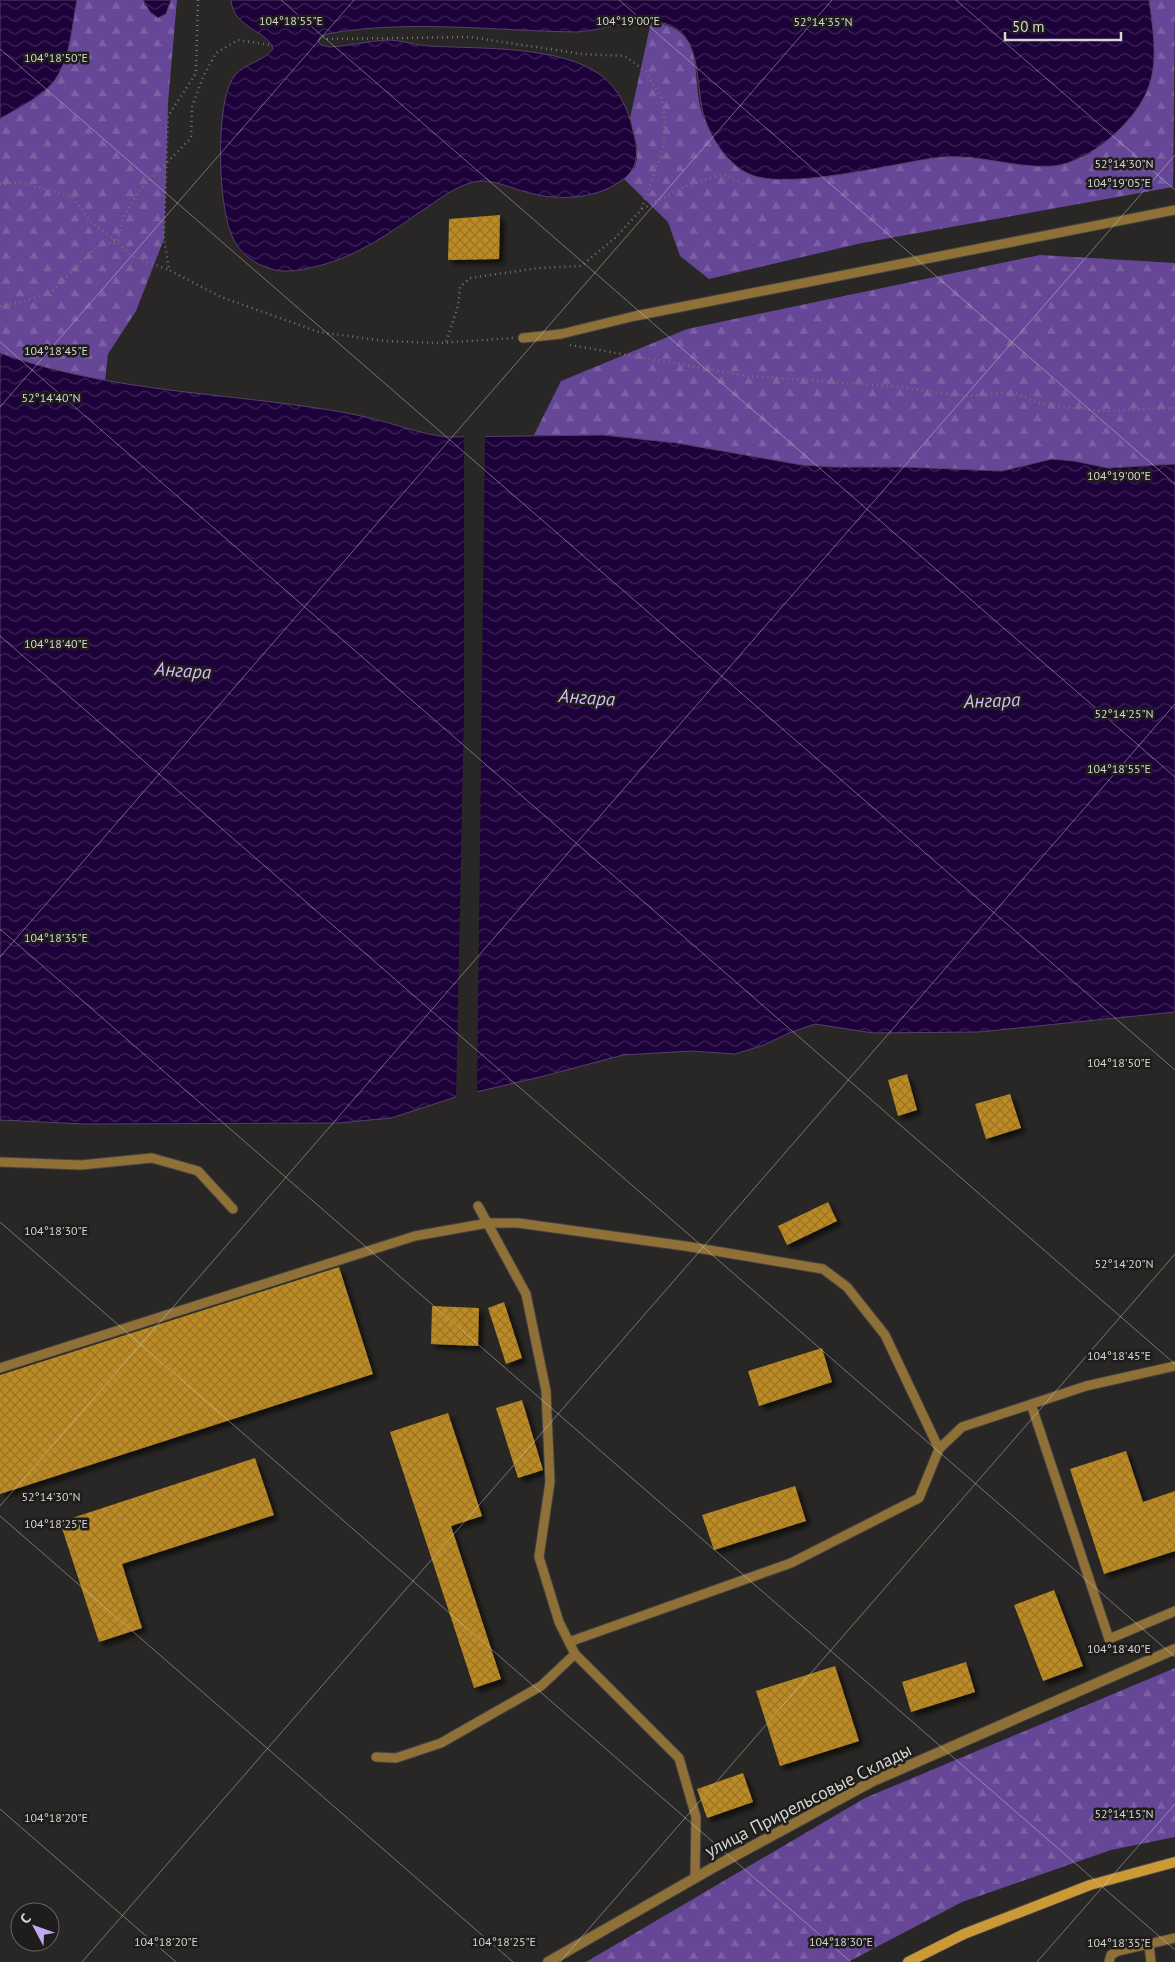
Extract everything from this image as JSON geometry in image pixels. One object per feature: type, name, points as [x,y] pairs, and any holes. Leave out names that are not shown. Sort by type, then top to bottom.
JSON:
[{"type":"main road","points":[[908,1962],[964,1934],[1090,1885],[1175,1862]]},
{"type":"street","name":"улица Прирельсовые Склады","points":[[548,1962],[695,1878],[871,1782],[1175,1649]]},
{"type":"lane","points":[[523,338],[561,334],[634,316],[1175,210]]},
{"type":"lane","points":[[0,1162],[81,1165],[152,1158],[198,1171],[232,1209]]},
{"type":"lane","points":[[478,1206],[526,1294],[546,1391],[550,1482],[539,1557],[559,1622],[575,1654],[680,1758],[696,1817],[695,1878]]},
{"type":"lane","points":[[0,1368],[415,1236],[488,1223],[518,1223],[685,1246],[823,1269],[848,1287],[885,1335],[940,1449]]},
{"type":"lane","points":[[569,1642],[791,1563],[919,1498],[940,1449],[962,1427],[1086,1386],[1175,1366]]},
{"type":"lane","points":[[1031,1404],[1109,1639],[1175,1611]]},
{"type":"lane","points":[[376,1757],[396,1758],[448,1740],[541,1686],[575,1654]]},
{"type":"lane","points":[[1109,1962],[1112,1955],[1118,1951],[1175,1938]]},
{"type":"lane","points":[[1149,1944],[1151,1962]]},
{"type":"path","points":[[169,270],[164,239],[168,116],[196,73],[198,0]]},
{"type":"path","points":[[327,39],[470,37],[582,54],[625,56],[646,72],[662,99],[665,122],[663,148],[641,210]]},
{"type":"path","points":[[117,242],[124,216],[138,192],[191,138],[192,107],[203,77],[216,54],[238,40],[270,45]]},
{"type":"path","points":[[446,342],[458,306],[460,288],[470,278],[538,268],[581,266],[615,238],[641,210],[684,187],[722,174],[744,184]]},
{"type":"path","points":[[0,184],[22,183],[73,197],[90,221],[132,256],[169,270],[221,297],[319,332],[385,341],[446,342],[523,338]]},
{"type":"path","points":[[0,306],[22,302],[51,292],[98,246],[117,242]]},
{"type":"path","points":[[566,344],[748,376],[890,386],[965,396],[1012,392],[1036,402],[1068,408],[1106,411],[1175,408]]},
{"type":"green space","points":[[77,0],[143,0],[145,6],[170,5],[171,0],[177,0],[168,103],[164,239],[136,311],[108,354],[105,381],[35,365],[0,353],[0,119],[49,87],[69,43]]},
{"type":"green space","points":[[1149,0],[1175,0],[1173,187],[862,243],[709,279],[680,256],[668,222],[624,179],[635,167],[637,159],[637,146],[630,118],[651,22],[670,26],[682,34],[690,45],[694,58],[700,103],[707,123],[758,177],[776,179],[826,176],[937,157],[970,157],[1034,166],[1055,166],[1091,153],[1152,69],[1153,40]]},
{"type":"green space","points":[[1040,255],[1175,263],[1175,464],[1108,468],[1074,461],[1052,459],[1002,471],[904,467],[833,467],[802,465],[635,438],[603,435],[534,435],[561,381],[687,329]]},
{"type":"green space","points":[[1175,1668],[1175,1837],[1111,1850],[962,1902],[848,1962],[586,1962],[865,1798]]},
{"type":"water","points":[[0,0],[77,0],[66,58],[58,75],[40,95],[0,119]]},
{"type":"water","points":[[143,0],[171,0],[166,14],[158,18],[150,12]]},
{"type":"water","points":[[231,0],[1149,0],[1154,58],[1151,80],[1147,91],[1132,116],[1109,139],[1095,149],[1068,163],[1054,166],[1039,166],[949,157],[839,175],[787,180],[749,174],[741,170],[722,151],[716,143],[705,119],[692,49],[686,38],[676,28],[663,23],[631,23],[577,32],[452,27],[388,27],[327,34],[320,37],[318,41],[321,45],[330,47],[392,40],[429,46],[519,50],[565,59],[585,66],[609,82],[623,102],[630,118],[634,135],[636,159],[631,171],[621,181],[603,191],[581,196],[536,195],[505,185],[484,181],[463,185],[383,237],[356,252],[314,267],[282,271],[269,269],[253,261],[239,248],[234,241],[226,214],[221,175],[222,118],[225,100],[235,75],[273,49],[265,38],[238,17],[233,9]]},
{"type":"water","name":"Ангара","points":[[0,353],[76,375],[154,388],[332,410],[447,437],[603,435],[677,443],[802,465],[833,467],[904,467],[1002,471],[1052,459],[1074,461],[1108,468],[1175,464],[1175,1012],[979,1032],[873,1033],[815,1024],[789,1033],[764,1045],[735,1054],[691,1051],[623,1055],[459,1096],[391,1118],[339,1123],[84,1124],[0,1120]]},
{"type":"pier","points":[[485,433],[477,1094],[456,1099],[464,712],[464,434]]},
{"type":"building","points":[[500,215],[499,259],[448,260],[449,219]]},
{"type":"building","points":[[907,1074],[917,1110],[898,1116],[888,1080]]},
{"type":"building","points":[[1010,1094],[1021,1128],[986,1139],[975,1104]]},
{"type":"building","points":[[828,1202],[837,1221],[787,1245],[778,1226]]},
{"type":"building","points":[[339,1267],[373,1374],[0,1494],[0,1375]]},
{"type":"building","points":[[504,1302],[522,1358],[506,1364],[488,1308]]},
{"type":"building","points":[[432,1306],[479,1308],[478,1346],[431,1344]]},
{"type":"building","points":[[822,1348],[832,1382],[759,1406],[748,1371]]},
{"type":"building","points":[[522,1400],[543,1470],[518,1478],[496,1408]]},
{"type":"building","points":[[448,1413],[482,1516],[451,1526],[501,1679],[474,1688],[390,1432]]},
{"type":"building","points":[[1126,1451],[1143,1502],[1175,1491],[1175,1551],[1104,1574],[1070,1469]]},
{"type":"building","points":[[255,1458],[274,1515],[122,1564],[142,1628],[99,1642],[60,1522]]},
{"type":"building","points":[[795,1486],[806,1521],[714,1550],[702,1515]]},
{"type":"building","points":[[1054,1590],[1083,1666],[1043,1681],[1014,1605]]},
{"type":"building","points":[[966,1662],[975,1692],[911,1712],[902,1682]]},
{"type":"building","points":[[835,1666],[859,1741],[780,1766],[756,1691]]},
{"type":"building","points":[[743,1773],[753,1802],[707,1818],[697,1789]]}]
